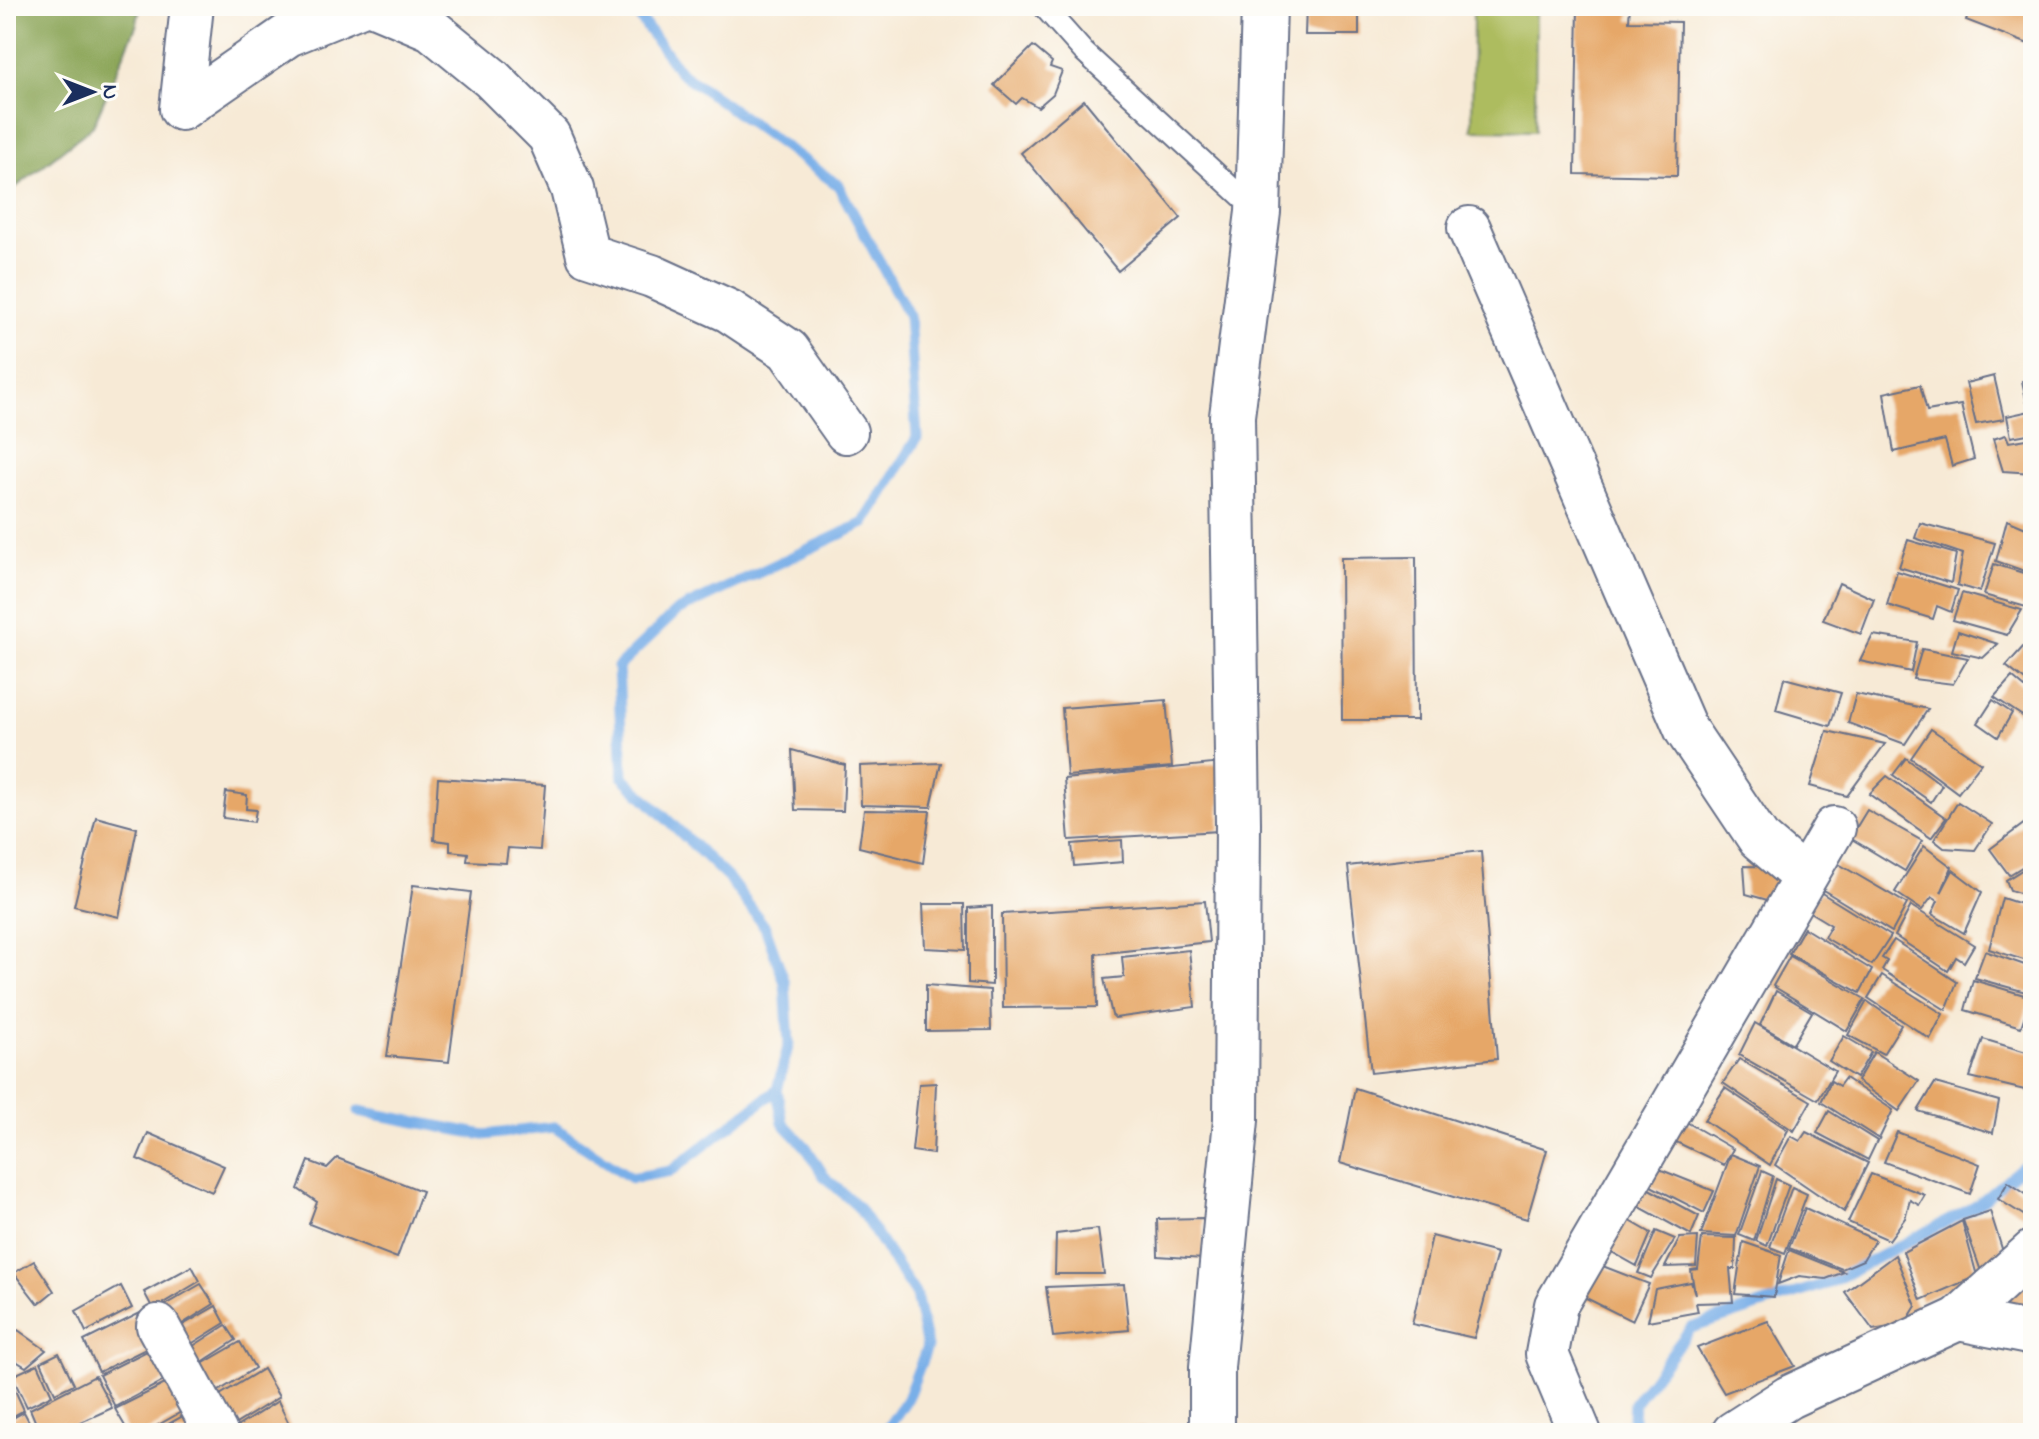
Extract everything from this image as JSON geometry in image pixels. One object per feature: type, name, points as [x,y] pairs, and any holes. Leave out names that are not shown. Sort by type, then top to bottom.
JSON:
[{"type":"street","points":[[192,6],[181,109],[288,35],[359,6]]},
{"type":"street","points":[[376,6],[431,29],[491,78],[549,136],[572,189],[588,255],[652,276],[729,311],[788,350],[846,432]]},
{"type":"street","points":[[1212,1433],[1212,1367],[1236,1120],[1238,823],[1232,416],[1258,212],[1264,6]]},
{"type":"street","points":[[1469,228],[1686,730],[1759,839],[1804,877]]},
{"type":"street","points":[[1580,1433],[1547,1354],[1556,1305],[1834,828]]},
{"type":"street","points":[[1733,1433],[1789,1397],[1958,1319],[2033,1251]]},
{"type":"street","points":[[1958,1319],[2033,1334]]},
{"type":"street","points":[[158,1326],[216,1433]]},
{"type":"lane","points":[[1043,6],[1083,51],[1258,212]]},
{"type":"green space","points":[[6,6],[140,6],[137,24],[93,126],[6,195]]},
{"type":"green space","points":[[1473,11],[1536,11],[1535,131],[1472,130]]},
{"type":"building","points":[[1306,6],[1359,6],[1359,35],[1305,35]]},
{"type":"building","points":[[1578,6],[1630,6],[1629,21],[1680,22],[1677,176],[1575,174]]},
{"type":"building","points":[[1971,6],[2026,6],[2025,9],[2033,12],[2031,45],[1966,20]]},
{"type":"building","points":[[1033,46],[1052,62],[1050,67],[1062,71],[1053,94],[1038,107],[1022,98],[1016,104],[994,85]]},
{"type":"building","points":[[1084,100],[1181,218],[1118,271],[1021,153]]},
{"type":"building","points":[[1994,376],[2004,419],[1976,424],[1966,383]]},
{"type":"building","points":[[2033,378],[2033,408],[2028,408],[2022,381]]},
{"type":"building","points":[[1920,385],[1927,411],[1961,405],[1974,459],[1952,466],[1945,440],[1894,452],[1884,393]]},
{"type":"building","points":[[2030,411],[2033,433],[2011,437],[2007,416]]},
{"type":"building","points":[[2006,435],[2009,442],[2033,438],[2033,473],[2003,471],[1993,439]]},
{"type":"building","points":[[2007,520],[2033,531],[2033,574],[1996,561]]},
{"type":"building","points":[[1920,523],[1995,543],[1980,592],[1957,585],[1963,554],[1915,538]]},
{"type":"building","points":[[1908,540],[1956,554],[1951,583],[1899,567]]},
{"type":"building","points":[[1416,557],[1417,720],[1342,720],[1341,558]]},
{"type":"building","points":[[1994,564],[2033,576],[2033,609],[1984,595]]},
{"type":"building","points":[[1897,571],[1958,590],[1951,612],[1937,606],[1933,619],[1887,605]]},
{"type":"building","points":[[1839,583],[1874,599],[1861,634],[1823,620]]},
{"type":"building","points":[[1962,593],[2022,610],[2007,635],[1953,620]]},
{"type":"building","points":[[1958,631],[1998,644],[1983,658],[1952,651]]},
{"type":"building","points":[[1873,635],[1917,642],[1911,672],[1860,661]]},
{"type":"building","points":[[2024,646],[2033,654],[2033,687],[2006,666]]},
{"type":"building","points":[[1922,649],[1968,658],[1953,684],[1913,679]]},
{"type":"building","points":[[2012,677],[2033,695],[2030,721],[1994,697]]},
{"type":"building","points":[[1784,678],[1841,693],[1830,726],[1776,710]]},
{"type":"building","points":[[1856,694],[1928,709],[1905,744],[1848,723]]},
{"type":"building","points":[[1166,700],[1172,767],[1067,776],[1062,708]]},
{"type":"building","points":[[1993,700],[2012,713],[1998,737],[1978,723]]},
{"type":"building","points":[[1931,729],[1981,763],[1958,793],[1911,758]]},
{"type":"building","points":[[1827,731],[1885,744],[1847,796],[1810,786]]},
{"type":"building","points":[[792,750],[845,765],[843,811],[795,810]]},
{"type":"building","points":[[1906,758],[1942,785],[1931,802],[1893,775]]},
{"type":"building","points":[[941,763],[931,807],[861,805],[860,766]]},
{"type":"building","points":[[1222,763],[1219,831],[1069,840],[1064,779]]},
{"type":"building","points":[[1887,776],[1946,818],[1931,838],[1869,794]]},
{"type":"building","points":[[438,778],[545,785],[540,850],[508,848],[506,863],[467,861],[468,853],[450,851],[450,842],[434,840]]},
{"type":"building","points":[[226,792],[247,795],[246,809],[256,810],[254,822],[223,818]]},
{"type":"building","points":[[1958,802],[1992,824],[1975,850],[1944,848],[1934,840]]},
{"type":"building","points":[[864,810],[930,811],[923,863],[859,847]]},
{"type":"building","points":[[1867,810],[1922,841],[1905,871],[1850,838]]},
{"type":"building","points":[[96,817],[137,828],[119,917],[74,906]]},
{"type":"building","points":[[2033,817],[2033,860],[2009,875],[1990,849]]},
{"type":"building","points":[[1122,840],[1123,862],[1074,866],[1072,844]]},
{"type":"building","points":[[1924,846],[1952,867],[1941,893],[1953,870],[1982,892],[1964,933],[1932,914],[1938,901],[1932,897],[1922,910],[1895,892]]},
{"type":"building","points":[[1481,851],[1497,1059],[1371,1073],[1348,866]]},
{"type":"building","points":[[1837,863],[1907,904],[1892,932],[1823,890]]},
{"type":"building","points":[[2033,863],[2033,893],[2028,896],[2010,890],[2006,880]]},
{"type":"building","points":[[1744,866],[1783,867],[1778,903],[1746,894]]},
{"type":"building","points":[[413,885],[471,892],[449,1062],[387,1056]]},
{"type":"building","points":[[1820,892],[1891,936],[1872,965],[1824,937],[1831,925],[1808,911]]},
{"type":"building","points":[[2002,898],[2033,908],[2033,963],[1989,949]]},
{"type":"building","points":[[1205,901],[1209,942],[1096,954],[1097,1007],[1003,1008],[1002,914]]},
{"type":"building","points":[[923,904],[964,904],[965,950],[925,948]]},
{"type":"building","points":[[992,906],[992,985],[968,983],[968,908]]},
{"type":"building","points":[[1911,906],[1974,945],[1964,962],[1956,957],[1948,971],[1895,936]]},
{"type":"building","points":[[1804,928],[1872,970],[1860,993],[1789,954]]},
{"type":"building","points":[[1894,940],[1957,982],[1946,1010],[1882,970],[1887,961],[1882,958]]},
{"type":"building","points":[[1189,950],[1195,1007],[1115,1018],[1112,1015],[1104,979],[1124,977],[1122,957]]},
{"type":"building","points":[[1985,951],[2033,968],[2033,994],[1975,978]]},
{"type":"building","points":[[1790,956],[1865,999],[1847,1031],[1773,986]]},
{"type":"building","points":[[1882,975],[1943,1014],[1930,1039],[1868,998]]},
{"type":"building","points":[[1973,980],[2031,997],[2021,1027],[1965,1010]]},
{"type":"building","points":[[926,985],[990,990],[991,1030],[926,1031]]},
{"type":"building","points":[[1776,991],[1812,1012],[1793,1044],[1760,1025]]},
{"type":"building","points":[[1867,1001],[1901,1025],[1883,1054],[1848,1035]]},
{"type":"building","points":[[1755,1023],[1835,1071],[1818,1100],[1739,1055]]},
{"type":"building","points":[[1844,1036],[1871,1052],[1856,1078],[1829,1061]]},
{"type":"building","points":[[1983,1039],[2033,1054],[2033,1092],[1970,1077]]},
{"type":"building","points":[[1874,1052],[1919,1081],[1899,1111],[1857,1081]]},
{"type":"building","points":[[1739,1059],[1811,1101],[1794,1131],[1723,1083]]},
{"type":"building","points":[[1845,1078],[1893,1110],[1879,1139],[1821,1102],[1831,1081],[1839,1086]]},
{"type":"building","points":[[936,1083],[933,1154],[912,1151],[919,1084]]},
{"type":"building","points":[[1935,1083],[1999,1101],[1993,1133],[1918,1111]]},
{"type":"building","points":[[1355,1088],[1547,1150],[1527,1219],[1340,1163]]},
{"type":"building","points":[[1725,1088],[1788,1130],[1770,1165],[1704,1120]]},
{"type":"building","points":[[1829,1111],[1877,1141],[1868,1160],[1817,1133]]},
{"type":"building","points":[[1683,1120],[1733,1149],[1724,1165],[1670,1139]]},
{"type":"building","points":[[1806,1132],[1868,1163],[1844,1212],[1775,1165],[1791,1136],[1800,1141]]},
{"type":"building","points":[[1897,1132],[1980,1164],[1970,1194],[1884,1162]]},
{"type":"building","points":[[148,1133],[224,1166],[212,1192],[137,1159]]},
{"type":"building","points":[[1731,1154],[1760,1166],[1736,1236],[1701,1234]]},
{"type":"building","points":[[337,1158],[422,1191],[397,1258],[309,1224],[317,1202],[298,1189],[309,1161],[327,1168]]},
{"type":"building","points":[[1654,1167],[1714,1191],[1704,1213],[1645,1183]]},
{"type":"building","points":[[1762,1171],[1773,1176],[1754,1241],[1739,1235]]},
{"type":"building","points":[[1871,1174],[1925,1195],[1919,1205],[1910,1200],[1905,1218],[1889,1240],[1848,1222]]},
{"type":"building","points":[[1776,1179],[1789,1185],[1767,1246],[1756,1241]]},
{"type":"building","points":[[2008,1182],[2033,1199],[2033,1221],[1998,1199]]},
{"type":"building","points":[[1638,1183],[1699,1216],[1691,1235],[1627,1200]]},
{"type":"building","points":[[1792,1187],[1807,1194],[1785,1253],[1770,1247]]},
{"type":"building","points":[[1805,1208],[1875,1240],[1863,1260],[1842,1269],[1789,1248]]},
{"type":"building","points":[[1990,1211],[2004,1255],[1982,1274],[1963,1220]]},
{"type":"building","points":[[1618,1214],[1651,1233],[1637,1266],[1603,1247]]},
{"type":"building","points":[[1203,1218],[1204,1259],[1158,1256],[1157,1219]]},
{"type":"building","points":[[1962,1221],[1977,1276],[1921,1300],[1903,1252]]},
{"type":"building","points":[[1098,1229],[1104,1274],[1055,1274],[1056,1234]]},
{"type":"building","points":[[1656,1231],[1675,1239],[1651,1278],[1638,1273]]},
{"type":"building","points":[[1432,1236],[1497,1253],[1474,1338],[1412,1324]]},
{"type":"building","points":[[1698,1237],[1696,1266],[1665,1267],[1680,1238]]},
{"type":"building","points":[[1702,1237],[1736,1238],[1735,1269],[1730,1269],[1733,1302],[1696,1303],[1698,1312],[1648,1321],[1655,1289],[1691,1282],[1695,1294],[1691,1270],[1698,1269]]},
{"type":"building","points":[[1743,1242],[1781,1255],[1774,1297],[1735,1294]]},
{"type":"building","points":[[1789,1250],[1844,1272],[1826,1279],[1799,1276],[1778,1284]]},
{"type":"building","points":[[1895,1255],[1916,1306],[1905,1324],[1873,1330],[1845,1292]]},
{"type":"building","points":[[34,1261],[54,1291],[38,1304],[14,1273]]},
{"type":"building","points":[[1600,1265],[1649,1284],[1632,1321],[1582,1296]]},
{"type":"building","points":[[192,1266],[200,1281],[153,1309],[144,1292]]},
{"type":"building","points":[[2033,1271],[2033,1312],[1993,1306]]},
{"type":"building","points":[[201,1284],[214,1304],[171,1331],[156,1310]]},
{"type":"building","points":[[1124,1284],[1129,1330],[1053,1337],[1046,1287]]},
{"type":"building","points":[[121,1286],[132,1308],[86,1332],[76,1311]]},
{"type":"building","points":[[216,1306],[225,1323],[183,1349],[171,1332]]},
{"type":"building","points":[[140,1313],[156,1344],[99,1372],[84,1341]]},
{"type":"building","points":[[1768,1321],[1795,1366],[1724,1393],[1697,1348]]},
{"type":"building","points":[[226,1325],[236,1340],[196,1366],[187,1350]]},
{"type":"building","points":[[18,1330],[46,1350],[26,1367],[6,1355],[6,1342]]},
{"type":"building","points":[[240,1342],[255,1368],[211,1396],[197,1367]]},
{"type":"building","points":[[157,1346],[173,1376],[115,1407],[99,1375]]},
{"type":"building","points":[[59,1353],[74,1384],[55,1393],[41,1362]]},
{"type":"building","points":[[38,1364],[52,1395],[27,1407],[12,1376]]},
{"type":"building","points":[[263,1369],[279,1397],[228,1429],[210,1401]]},
{"type":"building","points":[[95,1376],[112,1408],[57,1433],[40,1433],[30,1409]]},
{"type":"building","points":[[9,1377],[24,1410],[6,1420],[6,1378]]},
{"type":"building","points":[[173,1380],[188,1408],[144,1433],[129,1433],[115,1409]]},
{"type":"building","points":[[278,1401],[291,1428],[283,1433],[227,1433]]},
{"type":"building","points":[[24,1412],[35,1433],[6,1433],[6,1422]]},
{"type":"building","points":[[190,1412],[201,1433],[152,1433]]},
{"type":"building","points":[[1072,1424],[1146,1428],[1146,1433],[1072,1433]]},
{"type":"building","points":[[84,1425],[89,1433],[65,1433]]},
{"type":"building","points":[[1149,1428],[1178,1431],[1178,1433],[1149,1433]]},
{"type":"waterway","points":[[631,6],[680,72],[838,185],[909,316],[917,438],[864,523],[677,611],[618,667],[623,777],[729,879],[765,927],[785,983],[789,1043],[777,1090],[783,1123],[806,1147],[824,1176],[858,1207],[916,1295],[927,1347],[907,1399],[884,1433]]},
{"type":"waterway","points":[[359,1111],[484,1135],[554,1127],[631,1178],[671,1171],[777,1090]]},
{"type":"waterway","points":[[1632,1433],[1634,1403],[1691,1328],[1831,1282],[1976,1206],[2033,1158]]}]
